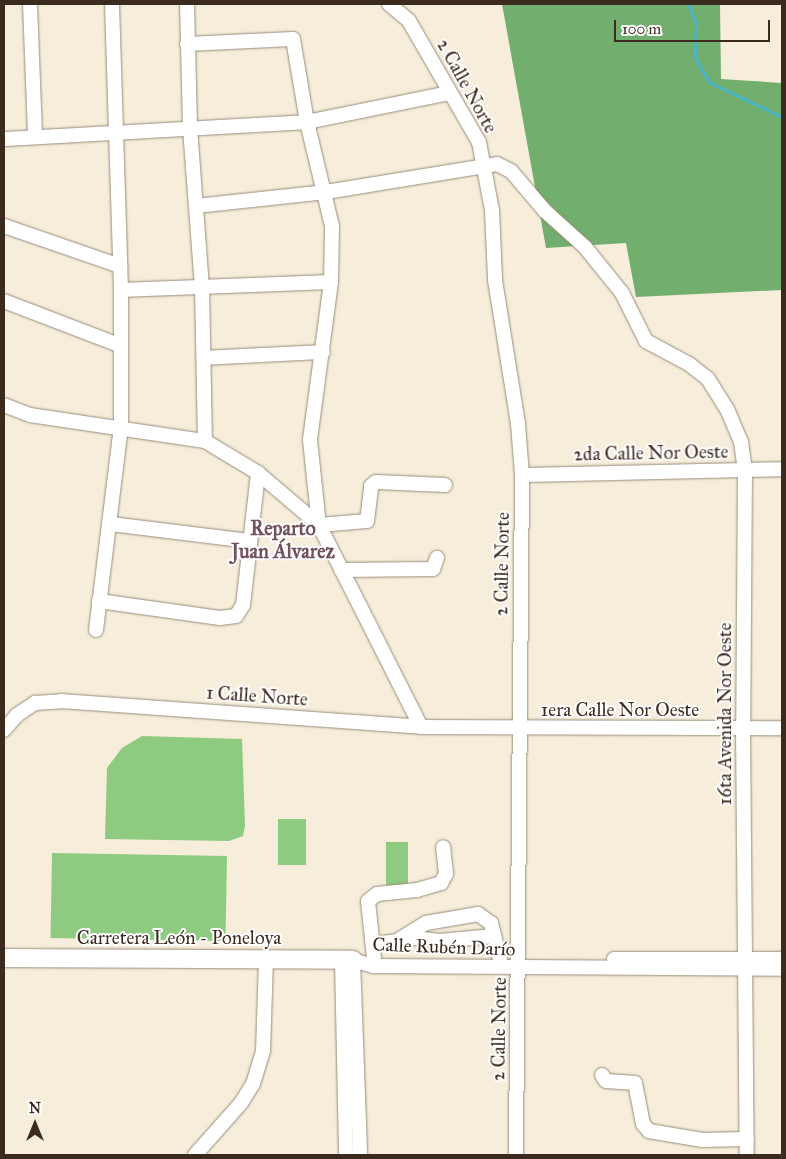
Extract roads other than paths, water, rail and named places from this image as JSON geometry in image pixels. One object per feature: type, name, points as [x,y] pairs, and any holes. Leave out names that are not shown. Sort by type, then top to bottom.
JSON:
[{"type":"main road","name":"Carretera León - Poneloya","points":[[4,958],[348,960]]},
{"type":"street","points":[[30,4],[35,137]]},
{"type":"street","points":[[96,630],[111,524],[120,427],[121,290],[114,132],[112,4]]},
{"type":"street","points":[[186,4],[190,128],[202,287],[205,441]]},
{"type":"street","name":"2 Calle Norte","points":[[389,4],[409,21],[479,142],[492,210],[495,280],[510,355],[522,475],[516,1155]]},
{"type":"street","points":[[187,44],[293,39],[307,122],[326,192],[332,226],[331,282],[310,440],[320,525],[341,570],[422,727]]},
{"type":"street","points":[[4,139],[307,122],[449,93]]},
{"type":"street","name":"16ta Avenida Nor Oeste","points":[[196,206],[326,192],[498,164],[511,171],[545,211],[585,247],[622,294],[652,347],[689,364],[708,379],[727,409],[741,442],[744,469],[743,729],[747,1155]]},
{"type":"street","points":[[4,226],[120,266]]},
{"type":"street","points":[[121,290],[331,282]]},
{"type":"street","points":[[4,301],[120,346]]},
{"type":"street","points":[[204,358],[323,352]]},
{"type":"street","points":[[4,404],[30,415],[205,441],[258,473],[320,525],[367,521],[371,486],[376,482],[445,485]]},
{"type":"street","name":"2da Calle Nor Oeste","points":[[522,475],[782,469]]},
{"type":"street","points":[[99,601],[220,618],[236,616],[243,605],[258,473]]},
{"type":"street","points":[[111,524],[249,541]]},
{"type":"street","points":[[341,570],[433,569],[437,558]]},
{"type":"street","name":"1 Calle Norte","points":[[4,730],[17,714],[35,703],[61,701],[422,727],[519,729]]},
{"type":"street","name":"1era Calle Nor Oeste","points":[[519,729],[782,728]]},
{"type":"street","points":[[443,846],[446,874],[440,883],[371,896],[368,901],[374,950],[406,937],[426,923],[478,914],[487,918],[500,959]]},
{"type":"street","points":[[439,921],[439,941]]},
{"type":"street","points":[[406,937],[439,941],[494,936]]},
{"type":"street","name":"Calle Rubén Darío","points":[[348,960],[374,950],[500,959],[518,964]]},
{"type":"street","points":[[195,1155],[240,1103],[253,1084],[263,1051],[266,959]]},
{"type":"street","name":"Calle Rubén Darío","points":[[746,965],[782,959]]},
{"type":"street","points":[[346,1155],[348,960]]},
{"type":"street","points":[[348,960],[360,1155]]},
{"type":"street","name":"Calle Rubén Darío","points":[[348,960],[373,966],[518,964],[746,965],[782,969]]},
{"type":"street","points":[[602,1075],[606,1081],[634,1083],[643,1124],[649,1131],[702,1140],[747,1139]]},
{"type":"waterway","points":[[688,4],[696,23],[695,58],[709,82],[782,117]]},
{"type":"district","name":"Reparto Juan Álvarez","points":[[283,540]]}]
